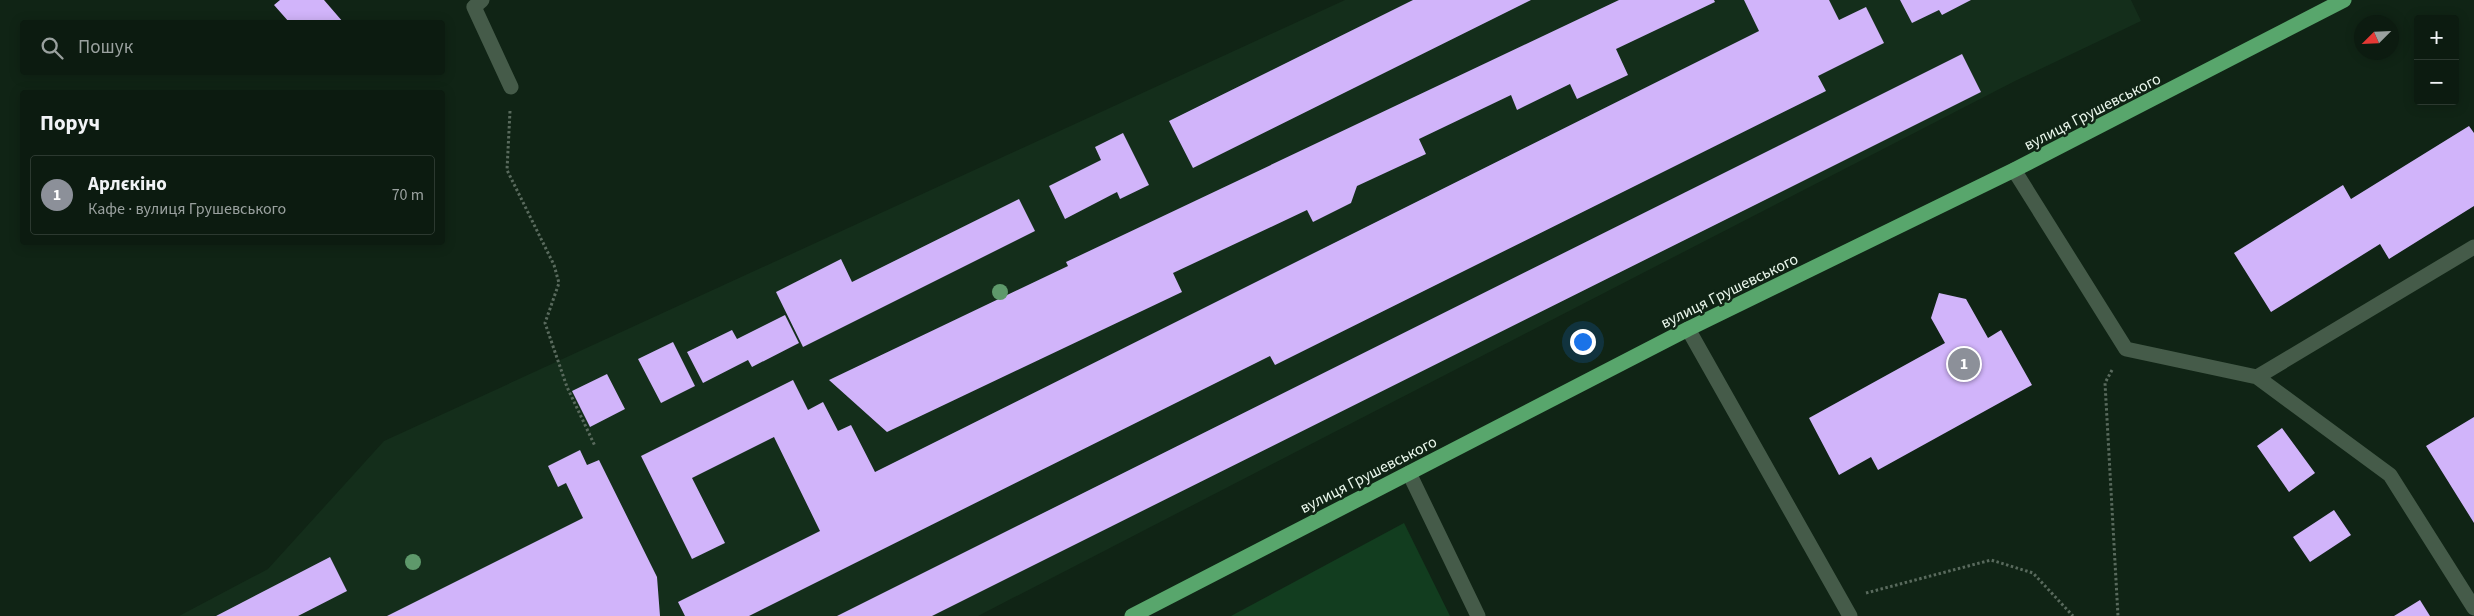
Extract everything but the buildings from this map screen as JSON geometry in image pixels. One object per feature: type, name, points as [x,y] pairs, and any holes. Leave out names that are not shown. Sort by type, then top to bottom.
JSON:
[{"type":"main road","name":"вулиця Грушевського","points":[[1132,616],[1688,329],[2014,170],[2344,0]]},
{"type":"street","points":[[482,0],[474,7],[511,87]]},
{"type":"street","points":[[2014,170],[2126,348],[2257,377],[2390,475],[2474,608]]},
{"type":"street","points":[[2257,377],[2474,247]]},
{"type":"street","points":[[1688,329],[1850,616]]},
{"type":"street","points":[[1409,473],[1478,616]]},
{"type":"path","points":[[511,87],[507,170],[554,265],[560,283],[545,323],[567,387],[595,446]]},
{"type":"path","points":[[2118,616],[2105,382],[2126,348]]},
{"type":"path","points":[[1841,600],[1991,560],[2032,573],[2072,616]]},
{"type":"shaded area","points":[[1345,0],[2131,0],[2141,21],[2015,81],[978,616],[179,616],[268,569],[384,441]]},
{"type":"shaded area","points":[[1404,523],[1450,616],[1231,616]]},
{"type":"place","name":"Арлєкіно","points":[[1964,364]]}]
